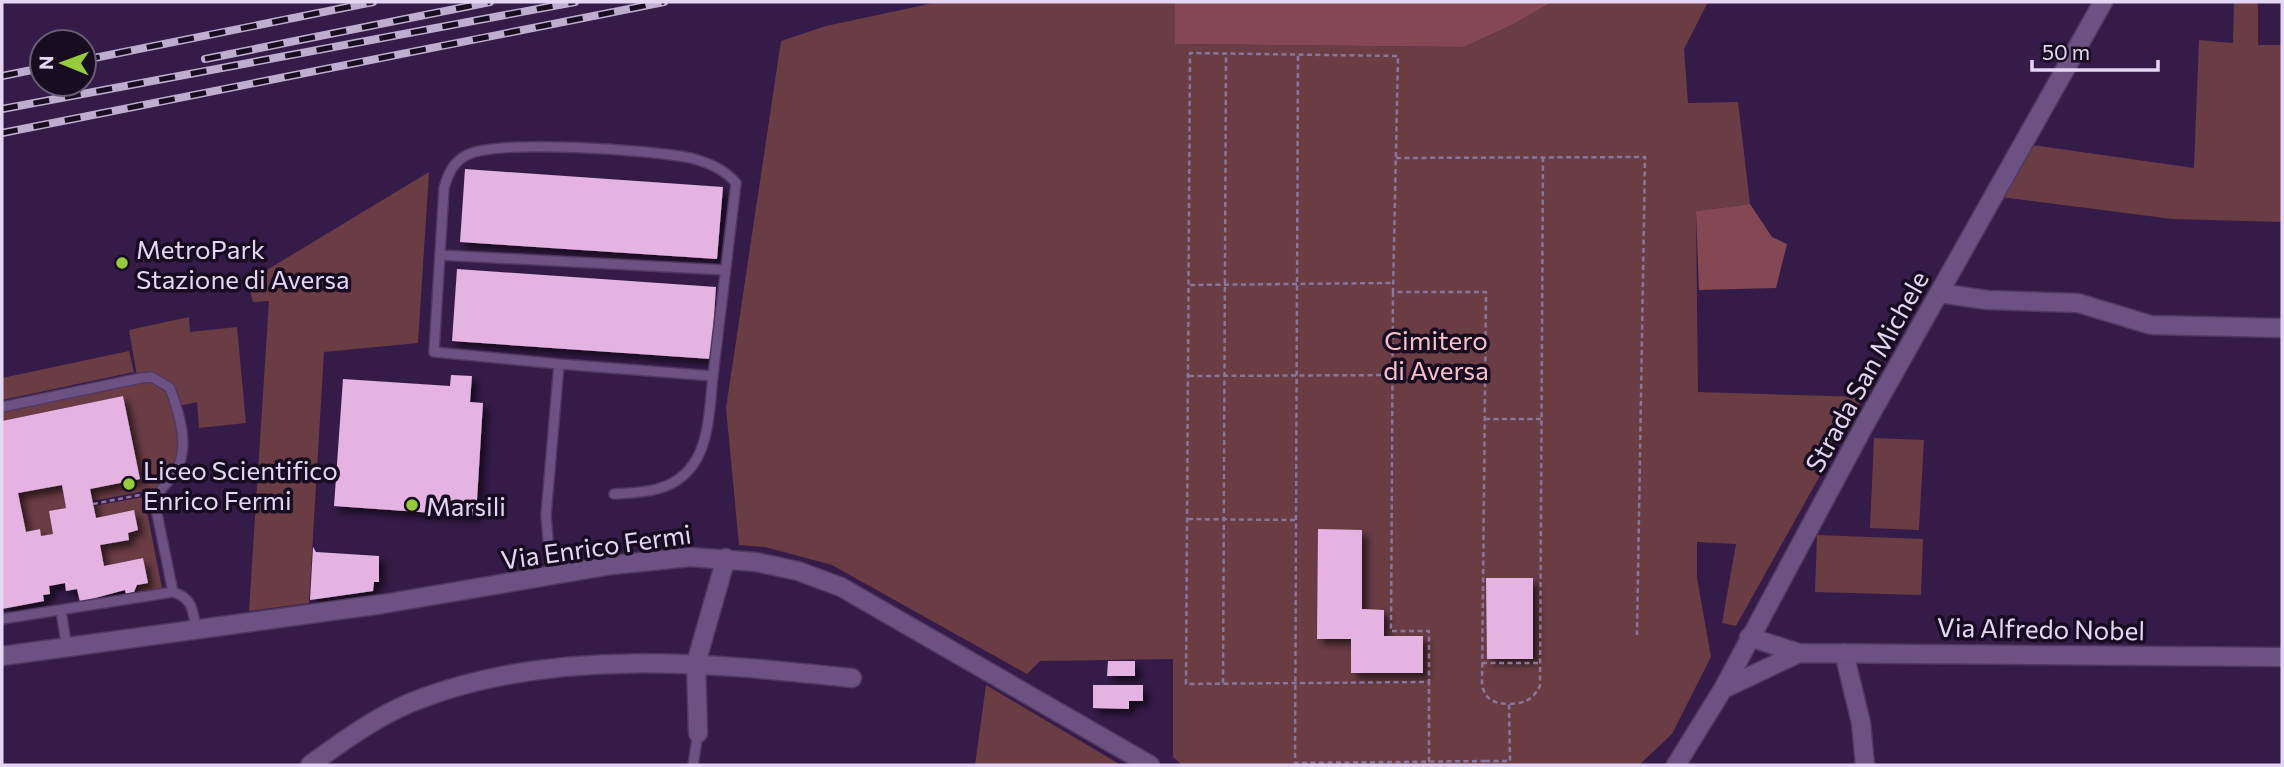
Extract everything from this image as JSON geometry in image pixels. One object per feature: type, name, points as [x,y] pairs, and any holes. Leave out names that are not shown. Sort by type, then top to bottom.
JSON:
[{"type":"street","name":"Strada San Michele","points":[[1675,765],[1723,689],[1939,293],[2103,2]]},
{"type":"street","points":[[1939,293],[1987,300],[2078,303],[2151,325],[2282,328]]},
{"type":"street","name":"Via Enrico Fermi","points":[[2,656],[197,631],[612,565],[690,557],[726,558],[798,570],[841,587],[1150,765]]},
{"type":"street","points":[[698,733],[696,663],[726,558]]},
{"type":"street","name":"Via Alfredo Nobel","points":[[1749,637],[1799,653],[2282,657]]},
{"type":"street","name":"Via Alfredo Nobel","points":[[1723,689],[1799,653]]},
{"type":"street","points":[[1844,653],[1861,723],[1865,765]]},
{"type":"street","points":[[310,765],[339,744],[417,700],[482,679],[563,667],[696,663],[852,678]]},
{"type":"lane","points":[[614,494],[658,489],[685,477],[699,460],[708,430],[736,183],[725,170],[691,158],[601,148],[505,148],[468,154],[450,169],[444,188],[434,352],[713,376]]},
{"type":"lane","points":[[440,255],[725,270]]},
{"type":"lane","points":[[551,576],[547,515],[559,364]]},
{"type":"lane","points":[[2,407],[131,379],[152,377],[170,388],[177,407],[183,443],[181,462],[156,498],[173,592]]},
{"type":"lane","points":[[2,619],[173,592],[184,596],[191,603],[197,631]]},
{"type":"lane","points":[[61,611],[67,648]]},
{"type":"lane","points":[[693,765],[698,733]]},
{"type":"path","points":[[1429,681],[1186,684],[1190,53],[1398,56],[1393,283],[1391,631],[1429,631],[1429,681],[1429,762]]},
{"type":"path","points":[[1223,683],[1226,54]]},
{"type":"path","points":[[1298,55],[1295,763],[1510,761],[1509,704]]},
{"type":"path","points":[[1393,292],[1486,292],[1482,663],[1485,696],[1495,704],[1525,703],[1534,697],[1540,686],[1541,663],[1543,157]]},
{"type":"path","points":[[1396,158],[1645,157],[1637,635]]},
{"type":"path","points":[[1190,285],[1393,283]]},
{"type":"path","points":[[1189,376],[1392,375]]},
{"type":"path","points":[[1485,419],[1542,419]]},
{"type":"path","points":[[93,503],[144,494],[156,498]]},
{"type":"path","points":[[1188,519],[1296,520]]},
{"type":"path","points":[[1482,663],[1541,663]]},
{"type":"green space","name":"Cimitero di Aversa","points":[[938,2],[1175,2],[1176,44],[1464,47],[1514,24],[1552,2],[1708,2],[1684,49],[1688,103],[1738,102],[1750,204],[1696,211],[1698,392],[1864,397],[1736,626],[1722,623],[1736,544],[1697,542],[1697,578],[1711,657],[1672,734],[1639,765],[1182,765],[1173,757],[1173,659],[1040,661],[1027,674],[832,565],[765,547],[739,545],[726,408],[781,41],[826,26]]},
{"type":"green space","points":[[2234,2],[2258,2],[2258,45],[2282,45],[2282,222],[2172,219],[2001,197],[2032,145],[2194,168],[2199,40],[2233,43]]},
{"type":"green space","points":[[429,172],[418,343],[324,352],[309,603],[249,611],[269,301],[253,302],[247,282]]},
{"type":"green space","points":[[189,317],[190,332],[237,327],[246,423],[199,428],[197,402],[179,406],[165,381],[154,376],[137,376],[129,330]]},
{"type":"green space","points":[[129,351],[134,372],[2,400],[2,378]]},
{"type":"green space","points":[[150,380],[167,391],[180,443],[178,460],[154,495],[145,491],[92,501],[90,489],[140,478],[123,396],[2,421],[2,411]]},
{"type":"green space","points":[[1874,438],[1924,440],[1919,530],[1870,528]]},
{"type":"green space","points":[[62,485],[66,508],[49,511],[53,534],[41,536],[39,529],[26,532],[18,493]]},
{"type":"green space","points":[[144,497],[162,588],[134,592],[138,589],[143,558],[104,566],[100,545],[129,540],[128,533],[138,531],[134,511],[96,518],[93,506]]},
{"type":"green space","points":[[1817,535],[1923,539],[1921,595],[1815,592]]},
{"type":"green space","points":[[986,685],[1121,765],[975,765]]},
{"type":"shaded area","points":[[1175,2],[1552,2],[1514,24],[1464,47],[1175,44]]},
{"type":"shaded area","points":[[1750,204],[1772,237],[1787,244],[1776,288],[1699,290],[1696,211]]},
{"type":"building","points":[[465,169],[723,187],[717,259],[460,242]]},
{"type":"building","points":[[457,269],[716,287],[711,359],[452,341]]},
{"type":"building","points":[[451,375],[472,376],[470,402],[483,403],[476,516],[334,506],[343,379],[450,386]]},
{"type":"building","points":[[123,396],[140,479],[90,489],[96,518],[134,510],[138,530],[128,533],[129,540],[100,545],[104,566],[143,558],[148,583],[137,585],[134,592],[126,594],[125,590],[80,602],[77,589],[66,591],[65,583],[49,586],[50,594],[43,595],[44,601],[2,609],[2,421]],"holes":[[[62,485],[66,508],[49,511],[53,534],[41,536],[40,529],[26,532],[18,493]]]},
{"type":"building","points":[[1318,529],[1362,530],[1362,609],[1384,610],[1384,636],[1423,636],[1423,673],[1351,673],[1351,639],[1317,639]]},
{"type":"building","points":[[313,547],[316,552],[379,556],[379,582],[374,582],[373,591],[310,600]]},
{"type":"building","points":[[1486,578],[1533,578],[1533,659],[1487,659]]},
{"type":"building","points":[[1108,661],[1135,661],[1135,676],[1107,676]]},
{"type":"building","points":[[1093,685],[1143,685],[1143,701],[1129,701],[1129,709],[1093,708]]},
{"type":"railway","points":[[98,57],[373,2]]},
{"type":"railway","points":[[205,59],[490,2]]},
{"type":"railway","points":[[2,109],[575,2]]},
{"type":"railway","points":[[2,133],[664,2]]},
{"type":"railway","points":[[2,76],[28,71]]},
{"type":"place","name":"MetroPark Stazione di Aversa","points":[[122,263]]},
{"type":"place","name":"Liceo Scientifico Enrico Fermi","points":[[129,484]]},
{"type":"place","name":"Marsili","points":[[412,505]]}]
